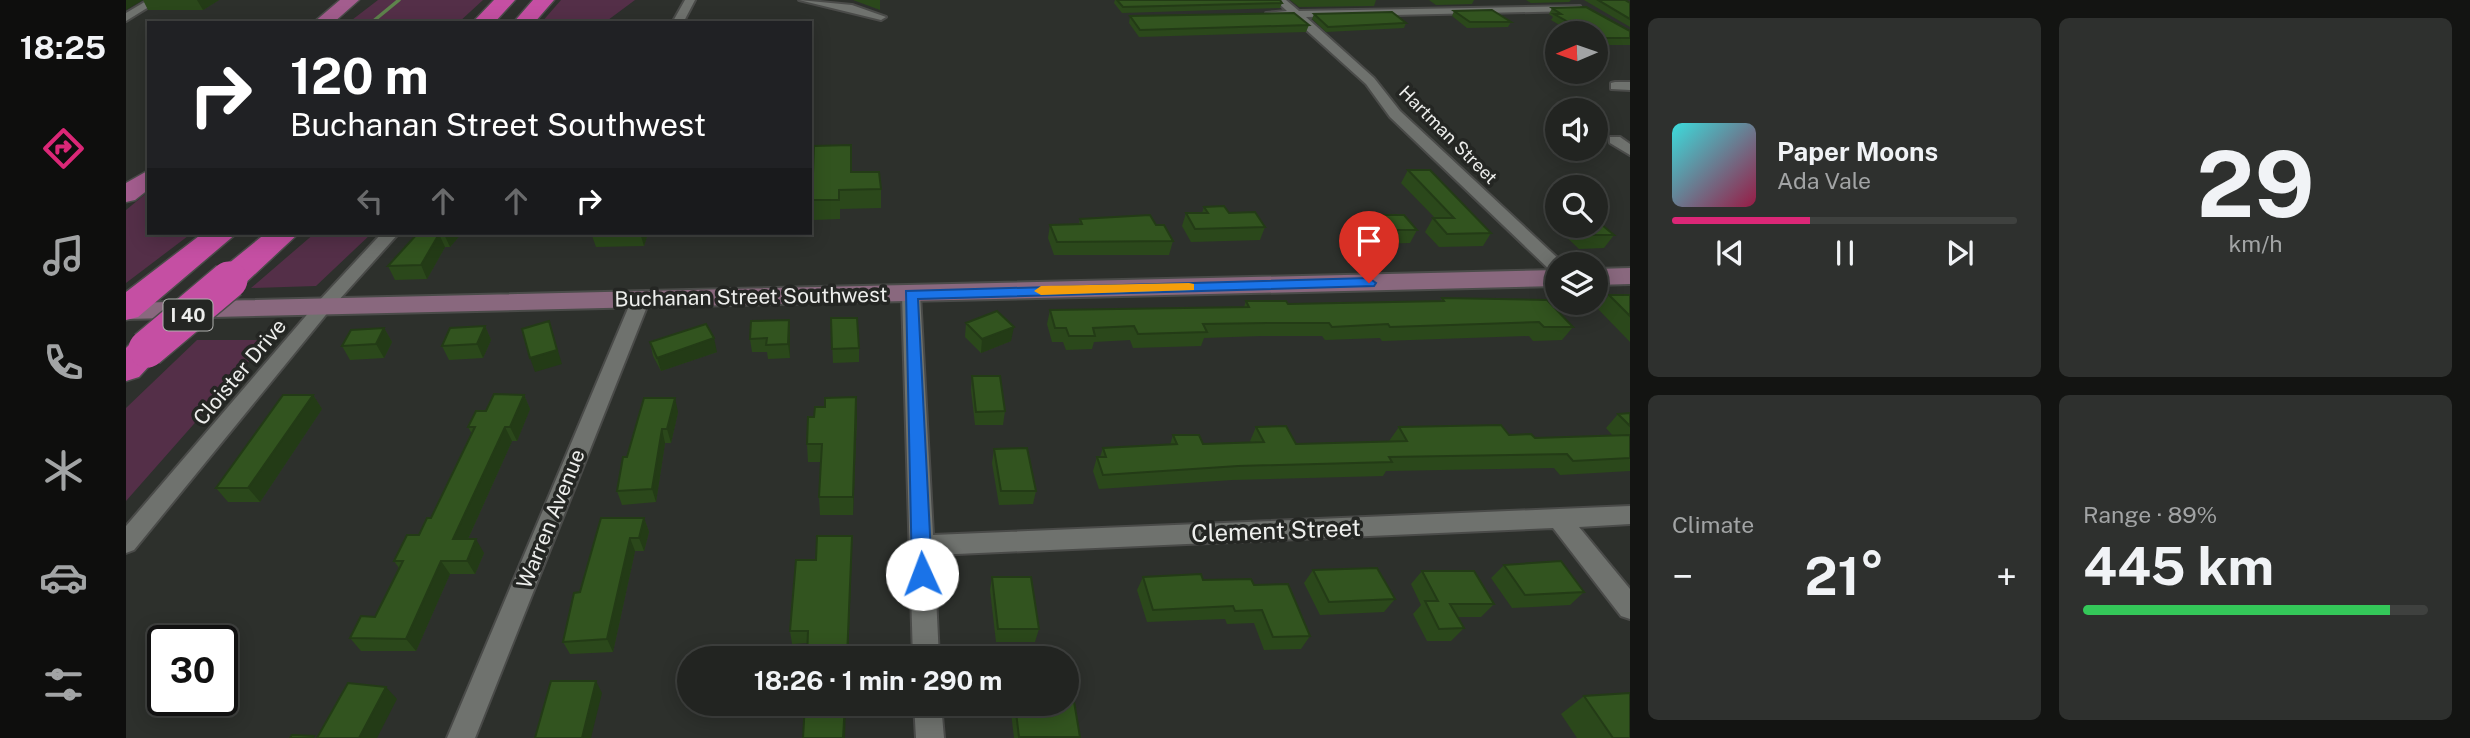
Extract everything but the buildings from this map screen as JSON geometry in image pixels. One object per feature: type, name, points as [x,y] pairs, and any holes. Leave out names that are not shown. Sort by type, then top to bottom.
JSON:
[{"type":"highway","points":[[484,21],[505,0]]},
{"type":"highway","points":[[525,21],[544,0]]},
{"type":"highway","name":"I 40","points":[[126,310],[219,235]]},
{"type":"highway","name":"I 40","points":[[137,358],[282,235]]},
{"type":"main road","points":[[325,21],[351,0]]},
{"type":"main road","points":[[126,195],[138,168]]},
{"type":"street","points":[[126,18],[155,0]]},
{"type":"street","points":[[678,21],[690,0]]},
{"type":"street","points":[[804,0],[827,6],[852,8],[881,17]]},
{"type":"street","name":"Hartman Street","points":[[1280,0],[1370,81],[1395,114],[1545,256]]},
{"type":"street","points":[[1256,15],[1585,8],[1571,0]]},
{"type":"street","points":[[1615,86],[1630,86]]},
{"type":"street","points":[[1615,140],[1630,150]]},
{"type":"street","name":"Cloister Drive","points":[[126,543],[323,307],[389,235]]},
{"type":"street","points":[[1608,277],[1630,276]]},
{"type":"street","name":"Buchanan Street Southwest","points":[[126,310],[1545,278]]},
{"type":"street","points":[[911,294],[925,646]]},
{"type":"street","name":"Warren Avenue","points":[[461,738],[641,299]]},
{"type":"street","name":"Clement Street","points":[[921,546],[1630,515]]},
{"type":"street","points":[[1559,519],[1630,608]]},
{"type":"street","points":[[929,716],[930,738]]},
{"type":"shaded area","points":[[378,0],[483,0],[460,21],[351,21]]},
{"type":"shaded area","points":[[561,0],[635,0],[607,21],[543,21]]},
{"type":"shaded area","points":[[147,193],[147,235],[189,235],[126,283],[126,210]]},
{"type":"shaded area","points":[[313,235],[370,235],[316,286],[251,288]]},
{"type":"shaded area","points":[[197,340],[268,340],[126,501],[126,408]]},
{"type":"waterway","points":[[373,21],[399,0]]},
{"type":"slow traffic","points":[[1041,291],[1189,287]]},
{"type":"route","points":[[922,574],[911,294],[1369,283]]}]
